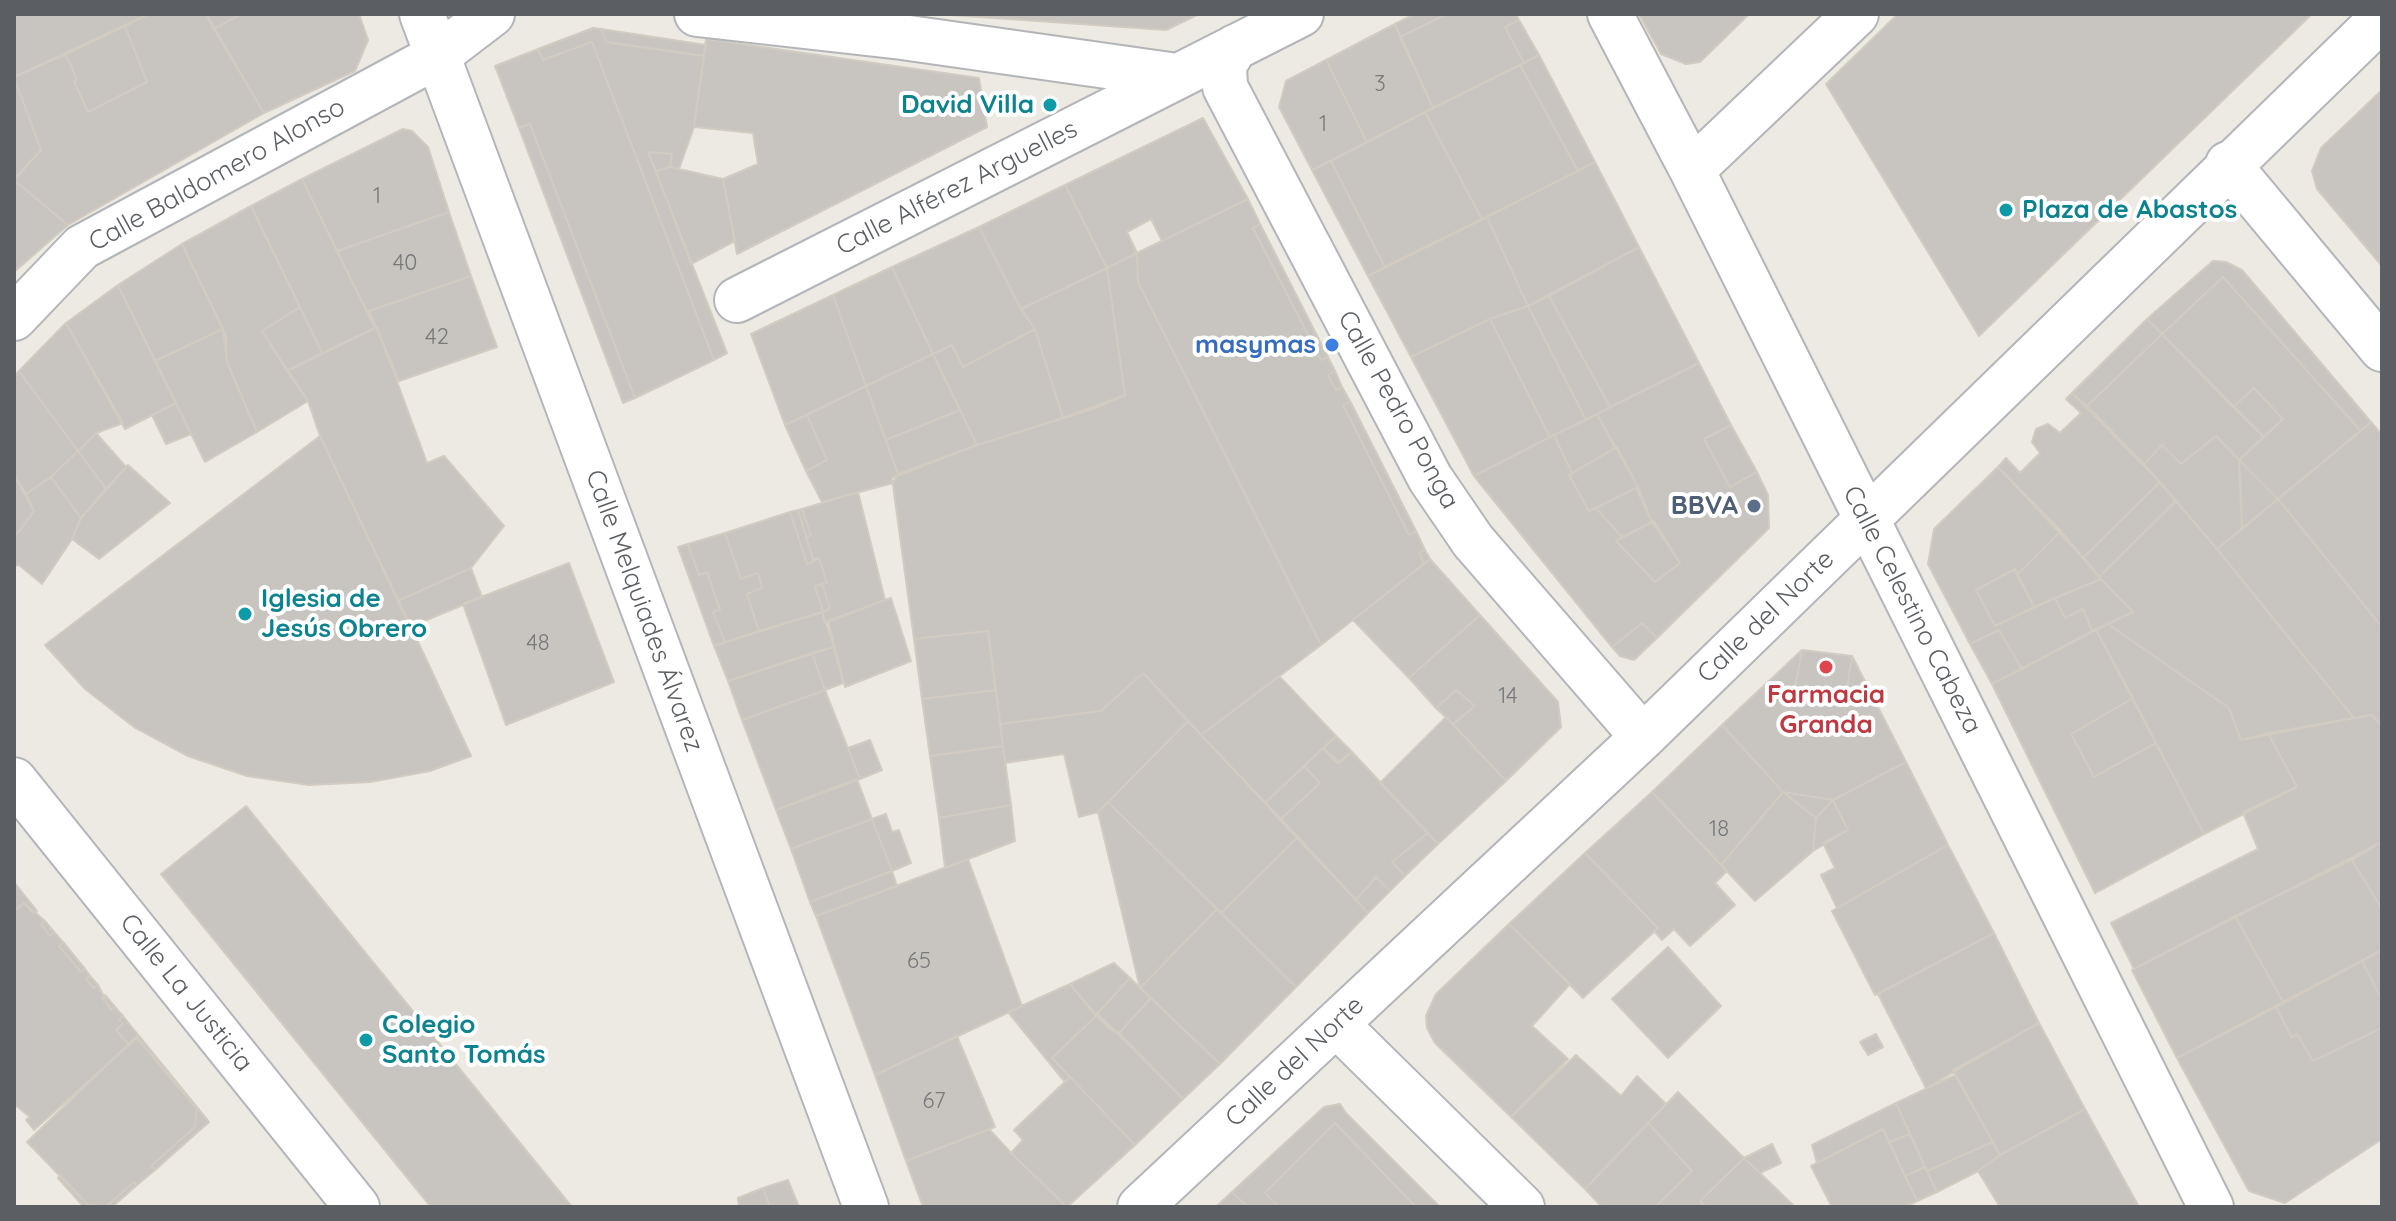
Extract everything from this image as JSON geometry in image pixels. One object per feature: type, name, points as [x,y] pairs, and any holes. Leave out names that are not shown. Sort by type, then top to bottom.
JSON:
[{"type":"street","name":"Calle Melquiades Álvarez","points":[[422,14],[866,1207]]},
{"type":"street","name":"Calle Baldomero Alonso","points":[[14,318],[82,247],[437,56],[492,14]]},
{"type":"street","points":[[697,14],[902,37],[1177,76]]},
{"type":"street","name":"Calle Alférez Arguelles","points":[[737,300],[1301,14]]},
{"type":"street","name":"Calle Celestino Cabeza","points":[[1610,14],[1692,170],[2211,1207]]},
{"type":"street","points":[[1692,170],[1856,14]]},
{"type":"street","name":"Calle del Norte","points":[[1140,1207],[1643,737],[2228,164],[2382,18]]},
{"type":"street","name":"Calle Pedro Ponga","points":[[1235,47],[1224,65],[1225,87],[1430,478],[1473,541],[1643,737]]},
{"type":"street","points":[[2228,164],[2382,349]]},
{"type":"street","name":"Calle La Justicia","points":[[14,780],[357,1207]]},
{"type":"street","points":[[1336,1024],[1522,1207]]},
{"type":"building","points":[[14,14],[149,14],[14,77]]},
{"type":"building","points":[[149,14],[206,14],[264,113],[68,225],[14,180],[41,150],[14,77],[64,55],[88,112],[147,82],[125,26]]},
{"type":"building","points":[[206,14],[241,14],[214,29]]},
{"type":"building","points":[[241,14],[359,14],[368,40],[355,71],[264,113],[214,29]]},
{"type":"building","points":[[937,14],[1158,15],[1199,14],[1166,30]]},
{"type":"building","points":[[1415,14],[1447,14],[1400,37],[1395,24]]},
{"type":"building","points":[[1447,14],[1516,14],[1519,20],[1505,27],[1524,63],[1433,108],[1400,37]]},
{"type":"building","points":[[1639,14],[1749,14],[1700,62],[1686,64],[1661,54]]},
{"type":"building","name":"Plaza de Abastos","points":[[1898,14],[2312,14],[1979,336],[1826,84]]},
{"type":"building","points":[[1519,20],[1539,55],[1524,63],[1505,27]]},
{"type":"building","points":[[1395,24],[1433,108],[1367,142],[1326,60]]},
{"type":"building","points":[[125,26],[147,82],[88,112],[64,55]]},
{"type":"building","points":[[593,28],[601,29],[606,42],[704,56],[694,127],[679,169],[670,167],[672,154],[648,152],[727,353],[714,360],[592,42],[543,60],[538,49]]},
{"type":"building","points":[[601,29],[706,45],[704,56],[606,42]]},
{"type":"building","points":[[706,39],[979,78],[987,127],[737,254],[723,179],[758,164],[753,133],[694,127]]},
{"type":"building","points":[[592,42],[714,360],[635,398],[530,124],[519,128],[495,66],[538,49],[543,60]]},
{"type":"building","points":[[1539,55],[1595,162],[1578,171],[1520,65]]},
{"type":"building","points":[[1326,60],[1367,142],[1312,170],[1279,107],[1286,81]]},
{"type":"building","points":[[1520,65],[1578,171],[1482,219],[1425,112]]},
{"type":"building","points":[[14,77],[41,150],[14,179]]},
{"type":"building","points":[[2382,90],[2382,266],[2317,189],[2312,171],[2321,148]]},
{"type":"building","points":[[1425,112],[1482,219],[1385,267],[1331,161]]},
{"type":"building","points":[[1203,118],[1248,199],[1162,241],[1151,219],[1127,232],[1137,253],[1107,268],[1065,185]]},
{"type":"building","points":[[530,124],[635,398],[623,403],[519,128]]},
{"type":"building","points":[[403,129],[412,131],[428,147],[449,212],[337,251],[302,179]]},
{"type":"building","points":[[648,152],[672,154],[670,167],[656,171]]},
{"type":"building","points":[[1331,161],[1385,267],[1368,276],[1312,170]]},
{"type":"building","points":[[1595,162],[1639,247],[1528,306],[1487,217]]},
{"type":"building","points":[[670,167],[723,179],[735,241],[691,264],[656,171]]},
{"type":"building","points":[[302,179],[375,328],[322,353],[251,206]]},
{"type":"building","points":[[14,180],[68,225],[14,272]]},
{"type":"building","points":[[1065,185],[1107,268],[1021,309],[979,227]]},
{"type":"building","points":[[1248,199],[1260,224],[1253,228],[1321,360],[1328,357],[1335,371],[1328,375],[1336,390],[1342,387],[1350,401],[1343,405],[1409,535],[1416,531],[1425,550],[1419,553],[1424,564],[1321,645],[1138,282],[1137,253]]},
{"type":"building","points":[[251,206],[300,307],[262,331],[308,401],[257,432],[227,362],[226,336],[182,244]]},
{"type":"building","points":[[449,212],[471,276],[369,311],[375,328],[337,251]]},
{"type":"building","points":[[1487,217],[1528,306],[1490,319],[1411,357],[1368,276]]},
{"type":"building","points":[[1260,224],[1328,357],[1321,360],[1253,228]]},
{"type":"building","points":[[979,227],[1021,309],[1035,329],[963,367],[952,345],[933,354],[892,267]]},
{"type":"building","points":[[182,244],[223,329],[155,361],[118,285]]},
{"type":"building","points":[[1639,247],[1699,363],[1610,407],[1549,296]]},
{"type":"building","points":[[1137,253],[1138,282],[1321,645],[1201,735],[1143,673],[1101,711],[1000,724],[988,631],[914,639],[892,478],[977,445],[1093,409],[1125,395],[1107,268]]},
{"type":"building","points":[[2213,261],[2226,262],[2242,270],[2371,422],[2361,431],[2223,277],[2162,334],[2147,319]]},
{"type":"building","points":[[892,267],[933,354],[866,386],[833,295]]},
{"type":"building","points":[[1107,268],[1125,395],[1063,418],[1035,329],[1021,309]]},
{"type":"building","points":[[471,276],[497,347],[399,381],[369,311]]},
{"type":"building","points":[[2223,277],[2361,431],[2278,499],[2239,460],[2283,419],[2254,388],[2233,407],[2162,334]]},
{"type":"building","points":[[118,285],[176,403],[125,429],[66,323]]},
{"type":"building","points":[[833,295],[866,386],[785,425],[751,334]]},
{"type":"building","points":[[1549,296],[1610,407],[1586,420],[1528,306]]},
{"type":"building","points":[[1528,306],[1586,420],[1550,437],[1490,319]]},
{"type":"building","points":[[300,307],[322,353],[287,371],[262,331]]},
{"type":"building","points":[[1490,319],[1550,437],[1474,476],[1411,357]]},
{"type":"building","points":[[2147,319],[2162,334],[2087,406],[2072,393]]},
{"type":"building","points":[[66,323],[123,423],[96,433],[78,451],[19,371]]},
{"type":"building","points":[[377,327],[427,463],[444,456],[504,526],[471,568],[398,601],[320,436],[308,401],[287,371]]},
{"type":"building","points":[[223,329],[227,362],[257,432],[205,462],[155,361]]},
{"type":"building","points":[[1035,329],[1063,418],[977,445],[933,354],[952,345],[963,367]]},
{"type":"building","points":[[2162,334],[2264,437],[2239,460],[2216,436],[2181,464],[2162,445],[2144,464],[2087,406]]},
{"type":"building","points":[[933,354],[960,410],[886,440],[866,386]]},
{"type":"building","points":[[1699,363],[1731,425],[1704,439],[1730,487],[1757,472],[1768,495],[1769,528],[1657,638],[1642,623],[1612,647],[1474,476],[1554,435],[1572,473],[1569,475],[1589,511],[1596,508],[1622,537],[1616,541],[1655,582],[1680,563],[1652,522],[1638,487],[1597,414]]},
{"type":"building","points":[[19,371],[78,451],[51,477],[26,494],[14,475],[14,376]]},
{"type":"building","points":[[1335,371],[1342,387],[1336,390],[1328,375]]},
{"type":"building","points":[[866,386],[898,474],[893,483],[822,502],[806,471],[827,460],[807,415]]},
{"type":"building","points":[[2254,388],[2283,419],[2264,437],[2233,407]]},
{"type":"building","points":[[2072,393],[2160,482],[2083,558],[1998,467],[2006,458],[2020,473],[2040,453],[2032,442],[2036,429],[2048,424],[2060,433],[2081,413],[2066,399]]},
{"type":"building","points":[[1350,401],[1416,531],[1409,535],[1343,405]]},
{"type":"building","points":[[176,403],[191,434],[166,444],[152,415]]},
{"type":"building","points":[[960,410],[977,445],[898,474],[886,440]]},
{"type":"building","points":[[1597,414],[1615,448],[1572,473],[1554,435]]},
{"type":"building","points":[[807,415],[827,460],[806,471],[785,425]]},
{"type":"building","points":[[2371,422],[2382,435],[2382,627],[2278,499]]},
{"type":"building","points":[[1731,425],[1757,472],[1730,487],[1704,439]]},
{"type":"building","points":[[96,433],[126,467],[106,489],[78,451]]},
{"type":"building","name":"Iglesia de Jesús Obrero","points":[[320,436],[471,756],[430,771],[370,782],[309,785],[247,776],[188,756],[134,727],[85,689],[45,645]]},
{"type":"building","points":[[2216,436],[2239,460],[2242,529],[2217,549],[2144,464],[2162,445],[2181,464]]},
{"type":"building","points":[[1617,447],[1638,487],[1589,511],[1569,475]]},
{"type":"building","points":[[78,451],[106,489],[81,518],[51,477]]},
{"type":"building","points":[[2239,460],[2278,499],[2242,529],[2241,499]]},
{"type":"building","points":[[128,465],[170,503],[99,559],[72,539],[81,518]]},
{"type":"building","points":[[1998,467],[2061,531],[2017,575],[2015,569],[1976,590],[1995,626],[2055,598],[2065,618],[2083,609],[2092,631],[2022,669],[1999,630],[1970,644],[1928,564],[1934,529]]},
{"type":"building","points":[[14,475],[34,511],[17,534],[14,531]]},
{"type":"building","points":[[51,477],[81,518],[72,539],[42,584],[19,565],[14,566],[14,531],[17,534],[34,511],[26,494]]},
{"type":"building","points":[[2160,482],[2176,501],[2099,577],[2083,558]]},
{"type":"building","points":[[1636,488],[1652,522],[1622,537],[1596,508]]},
{"type":"building","points":[[858,492],[885,600],[825,623],[822,612],[830,609],[822,584],[827,583],[819,558],[813,560],[806,537],[811,535],[802,509]]},
{"type":"building","points":[[2278,499],[2382,627],[2382,726],[2372,715],[2354,718],[2217,549]]},
{"type":"building","points":[[2176,501],[2354,718],[2241,740],[2229,708],[2108,624],[2133,612],[2099,577]]},
{"type":"building","points":[[802,509],[811,535],[806,537],[798,510]]},
{"type":"building","points":[[798,510],[814,562],[807,564],[790,512]]},
{"type":"building","points":[[790,512],[807,564],[819,558],[827,583],[815,586],[823,612],[759,631],[747,594],[762,588],[758,573],[741,579],[725,533]]},
{"type":"building","points":[[1654,521],[1680,563],[1655,582],[1616,541]]},
{"type":"building","points":[[2061,531],[2101,579],[2034,607],[2017,575]]},
{"type":"building","points":[[725,533],[741,579],[758,573],[762,588],[747,594],[759,631],[725,642],[713,612],[720,610],[707,572],[699,575],[688,544]]},
{"type":"building","points":[[688,544],[699,575],[707,572],[720,610],[713,612],[725,642],[714,646],[678,547]]},
{"type":"building","points":[[1425,550],[1430,559],[1424,564],[1419,553]]},
{"type":"building","points":[[1430,559],[1480,615],[1409,678],[1353,620]]},
{"type":"building","points":[[569,563],[614,682],[506,725],[463,604]]},
{"type":"building","points":[[471,568],[482,597],[410,627],[398,601]]},
{"type":"building","points":[[2015,569],[2034,607],[1995,626],[1976,590]]},
{"type":"building","points":[[2101,579],[2133,612],[2092,631],[2083,609],[2065,618],[2055,598]]},
{"type":"building","points":[[822,584],[830,609],[823,612],[815,586]]},
{"type":"building","points":[[891,598],[911,661],[845,687],[828,621]]},
{"type":"building","points":[[822,612],[834,647],[728,681],[714,646]]},
{"type":"building","points":[[1480,615],[1558,702],[1561,727],[1506,781],[1453,724],[1475,706],[1456,690],[1436,708],[1409,678]]},
{"type":"building","points":[[1642,623],[1657,638],[1634,660],[1620,656],[1612,647]]},
{"type":"building","points":[[2108,624],[2229,708],[2241,740],[2268,733],[2297,787],[2204,834],[2096,630]]},
{"type":"building","points":[[1999,630],[2022,669],[1992,684],[1970,644]]},
{"type":"building","points":[[2096,630],[2133,698],[2071,734],[2094,777],[2156,743],[2204,834],[2095,893],[1992,684]]},
{"type":"building","points":[[988,631],[996,690],[922,699],[914,639]]},
{"type":"building","points":[[834,647],[843,683],[825,690],[812,653]]},
{"type":"building","points":[[1802,650],[1852,656],[1845,702],[1794,694]]},
{"type":"building","points":[[1802,650],[1794,694],[1845,702],[1852,656],[1906,762],[1833,800],[1783,792],[1722,725]]},
{"type":"building","points":[[812,653],[825,690],[742,720],[728,681]]},
{"type":"building","points":[[1143,673],[1188,721],[1098,812],[1079,817],[1064,754],[1005,763],[1000,724],[1101,711]]},
{"type":"building","points":[[1279,676],[1336,736],[1265,803],[1201,735]]},
{"type":"building","points":[[825,690],[860,779],[776,810],[742,720]]},
{"type":"building","points":[[996,690],[1003,746],[930,756],[922,699]]},
{"type":"building","points":[[1456,690],[1475,706],[1453,724],[1436,708]]},
{"type":"building","points":[[2133,698],[2156,743],[2094,777],[2071,734]]},
{"type":"building","points":[[2372,715],[2382,726],[2382,842],[2134,969],[2111,923],[2258,849],[2243,812],[2297,787],[2268,733]]},
{"type":"building","points":[[1446,717],[1506,781],[1438,844],[1380,783]]},
{"type":"building","points":[[1188,721],[1298,837],[1221,913],[1108,802]]},
{"type":"building","points":[[1722,725],[1783,792],[1721,865],[1652,792]]},
{"type":"building","points":[[1336,736],[1352,752],[1340,763],[1323,748]]},
{"type":"building","points":[[870,740],[882,770],[860,779],[848,748]]},
{"type":"building","points":[[1003,746],[1011,805],[939,818],[930,756]]},
{"type":"building","points":[[1323,748],[1337,763],[1352,752],[1428,833],[1392,862],[1405,876],[1390,891],[1376,877],[1356,900],[1280,820],[1320,783],[1304,766]]},
{"type":"building","points":[[1906,762],[1948,845],[1837,908],[1821,875],[1835,868],[1823,843],[1848,830],[1833,800]]},
{"type":"building","points":[[1304,766],[1320,783],[1280,820],[1265,803]]},
{"type":"building","points":[[857,779],[872,819],[791,849],[776,810]]},
{"type":"building","points":[[1652,792],[1727,871],[1715,883],[1735,905],[1690,946],[1674,929],[1662,940],[1654,931],[1658,928],[1585,853]]},
{"type":"building","points":[[1783,792],[1833,800],[1816,818]]},
{"type":"building","points":[[1783,792],[1816,818],[1813,851],[1755,901],[1721,865]]},
{"type":"building","points":[[1833,800],[1848,830],[1813,851],[1816,818]]},
{"type":"building","points":[[1108,802],[1217,909],[1140,988],[1098,812]]},
{"type":"building","points":[[1011,805],[1015,841],[945,868],[939,818]]},
{"type":"building","name":"Colegio Santo Tomás","points":[[246,806],[572,1207],[431,1207],[161,874]]},
{"type":"building","points":[[886,814],[892,832],[899,830],[911,863],[892,871],[872,819]]},
{"type":"building","points":[[872,819],[892,871],[810,902],[791,849]]},
{"type":"building","points":[[1428,833],[1438,844],[1405,876],[1392,862]]},
{"type":"building","points":[[1298,837],[1368,913],[1296,987],[1221,913]]},
{"type":"building","points":[[2382,842],[2382,909],[2352,860]]},
{"type":"building","points":[[1948,845],[1994,933],[1875,995],[1832,911]]},
{"type":"building","points":[[1585,853],[1658,928],[1583,998],[1509,924]]},
{"type":"building","points":[[968,859],[1022,1006],[875,1075],[816,916]]},
{"type":"building","points":[[2352,860],[2382,909],[2382,950],[2283,1002],[2235,916]]},
{"type":"building","points":[[892,871],[897,886],[816,916],[810,902]]},
{"type":"building","points":[[1376,877],[1390,891],[1368,913],[1356,900]]},
{"type":"building","points":[[14,882],[37,911],[33,913],[24,903],[17,909],[14,906]]},
{"type":"building","points":[[24,903],[45,921],[41,924],[50,936],[54,932],[63,942],[59,946],[81,972],[85,969],[90,976],[86,979],[94,988],[98,985],[111,1010],[115,1007],[123,1016],[119,1019],[123,1024],[116,1030],[129,1045],[34,1130],[26,1120],[30,1117],[14,1104],[14,906],[17,909]]},
{"type":"building","points":[[1217,909],[1296,987],[1220,1064],[1140,988]]},
{"type":"building","points":[[2235,916],[2283,1002],[2177,1058],[2132,970]]},
{"type":"building","points":[[45,921],[54,932],[50,936],[41,924]]},
{"type":"building","points":[[1509,924],[1570,984],[1532,1026],[1568,1059],[1511,1117],[1435,1043],[1427,1028],[1426,1016],[1436,994]]},
{"type":"building","points":[[1994,933],[2039,1023],[1926,1088],[1878,994]]},
{"type":"building","points":[[63,942],[85,969],[81,972],[59,946]]},
{"type":"building","points":[[1668,947],[1721,1006],[1668,1058],[1612,999]]},
{"type":"building","points":[[2382,950],[2382,1000],[2362,961]]},
{"type":"building","points":[[2362,961],[2382,1000],[2382,1028],[2313,1061],[2297,1034],[2292,1038],[2276,1007]]},
{"type":"building","points":[[1114,963],[1130,978],[1096,1015],[1070,984]]},
{"type":"building","points":[[90,976],[98,985],[94,988],[86,979]]},
{"type":"building","points":[[1130,978],[1151,998],[1119,1033],[1111,1030],[1096,1015]]},
{"type":"building","points":[[1070,984],[1096,1016],[1052,1058],[1070,1077],[1065,1082],[1008,1012]]},
{"type":"building","points":[[105,995],[115,1007],[111,1010],[102,998]]},
{"type":"building","points":[[1151,998],[1220,1064],[1183,1099],[1119,1033]]},
{"type":"building","points":[[2276,1007],[2292,1038],[2297,1034],[2313,1061],[2382,1028],[2382,1139],[2285,1203],[2249,1191],[2177,1058]]},
{"type":"building","points":[[1098,1014],[1183,1099],[1135,1145],[1052,1058]]},
{"type":"building","points":[[123,1016],[139,1036],[129,1045],[116,1030],[123,1024],[119,1019]]},
{"type":"building","points":[[2039,1023],[2085,1109],[2000,1155],[1953,1070]]},
{"type":"building","points":[[1876,1034],[1883,1047],[1868,1055],[1860,1042]]},
{"type":"building","points":[[139,1036],[209,1122],[155,1170],[151,1166],[195,1127],[197,1109],[136,1037]]},
{"type":"building","points":[[957,1036],[995,1127],[906,1161],[875,1075]]},
{"type":"building","points":[[136,1037],[197,1109],[195,1127],[151,1166],[155,1170],[137,1185],[134,1182],[107,1206],[88,1205],[27,1142]]},
{"type":"building","points":[[1576,1055],[1621,1096],[1637,1076],[1666,1104],[1585,1189],[1511,1117]]},
{"type":"building","points":[[1955,1075],[1993,1142],[1927,1171],[1896,1103]]},
{"type":"building","points":[[1070,1077],[1135,1145],[1067,1207],[1011,1153],[1023,1140],[1014,1130]]},
{"type":"building","points":[[1678,1092],[1744,1158],[1700,1201],[1706,1207],[1655,1207],[1692,1171],[1648,1123]]},
{"type":"building","points":[[1896,1103],[1910,1134],[1889,1142],[1883,1129],[1817,1163],[1812,1145]]},
{"type":"building","points":[[1340,1104],[1440,1207],[1416,1207],[1335,1123],[1265,1193],[1279,1207],[1248,1207],[1232,1192],[1324,1107]]},
{"type":"building","points":[[2085,1109],[2139,1207],[2000,1207],[1978,1171],[2000,1155]]},
{"type":"building","points":[[1335,1123],[1416,1207],[1279,1207],[1265,1193]]},
{"type":"building","points":[[1648,1123],[1692,1171],[1655,1207],[1602,1207],[1585,1189]]},
{"type":"building","points":[[989,1129],[1067,1207],[923,1207],[906,1161]]},
{"type":"building","points":[[1883,1129],[1917,1201],[1905,1207],[1832,1207],[1811,1166]]},
{"type":"building","points":[[1910,1134],[1925,1167],[1905,1176],[1889,1142]]},
{"type":"building","points":[[1993,1142],[2000,1155],[1978,1171],[1937,1192],[1927,1171]]},
{"type":"building","points":[[1772,1144],[1781,1163],[1760,1173],[1744,1158]]},
{"type":"building","points":[[1744,1158],[1795,1207],[1706,1207],[1700,1201]]},
{"type":"building","points":[[1925,1167],[1937,1192],[1917,1201],[1905,1176]]},
{"type":"building","points":[[60,1175],[88,1205],[107,1206],[134,1182],[137,1185],[112,1207],[84,1207],[58,1178]]},
{"type":"building","points":[[788,1180],[799,1207],[770,1207],[763,1188]]},
{"type":"building","points":[[763,1188],[770,1207],[739,1207],[738,1198]]},
{"type":"building","points":[[1232,1192],[1248,1207],[1216,1207]]},
{"type":"place","name":"David Villa","points":[[1050,105]]},
{"type":"place","name":"Plaza de Abastos","points":[[2006,210]]},
{"type":"place","name":"masymas","points":[[1332,345]]},
{"type":"place","name":"BBVA","points":[[1754,506]]},
{"type":"place","name":"Iglesia de Jesús Obrero","points":[[245,614]]},
{"type":"place","name":"Farmacia Granda","points":[[1826,667]]},
{"type":"place","name":"Colegio Santo Tomás","points":[[366,1040]]}]
